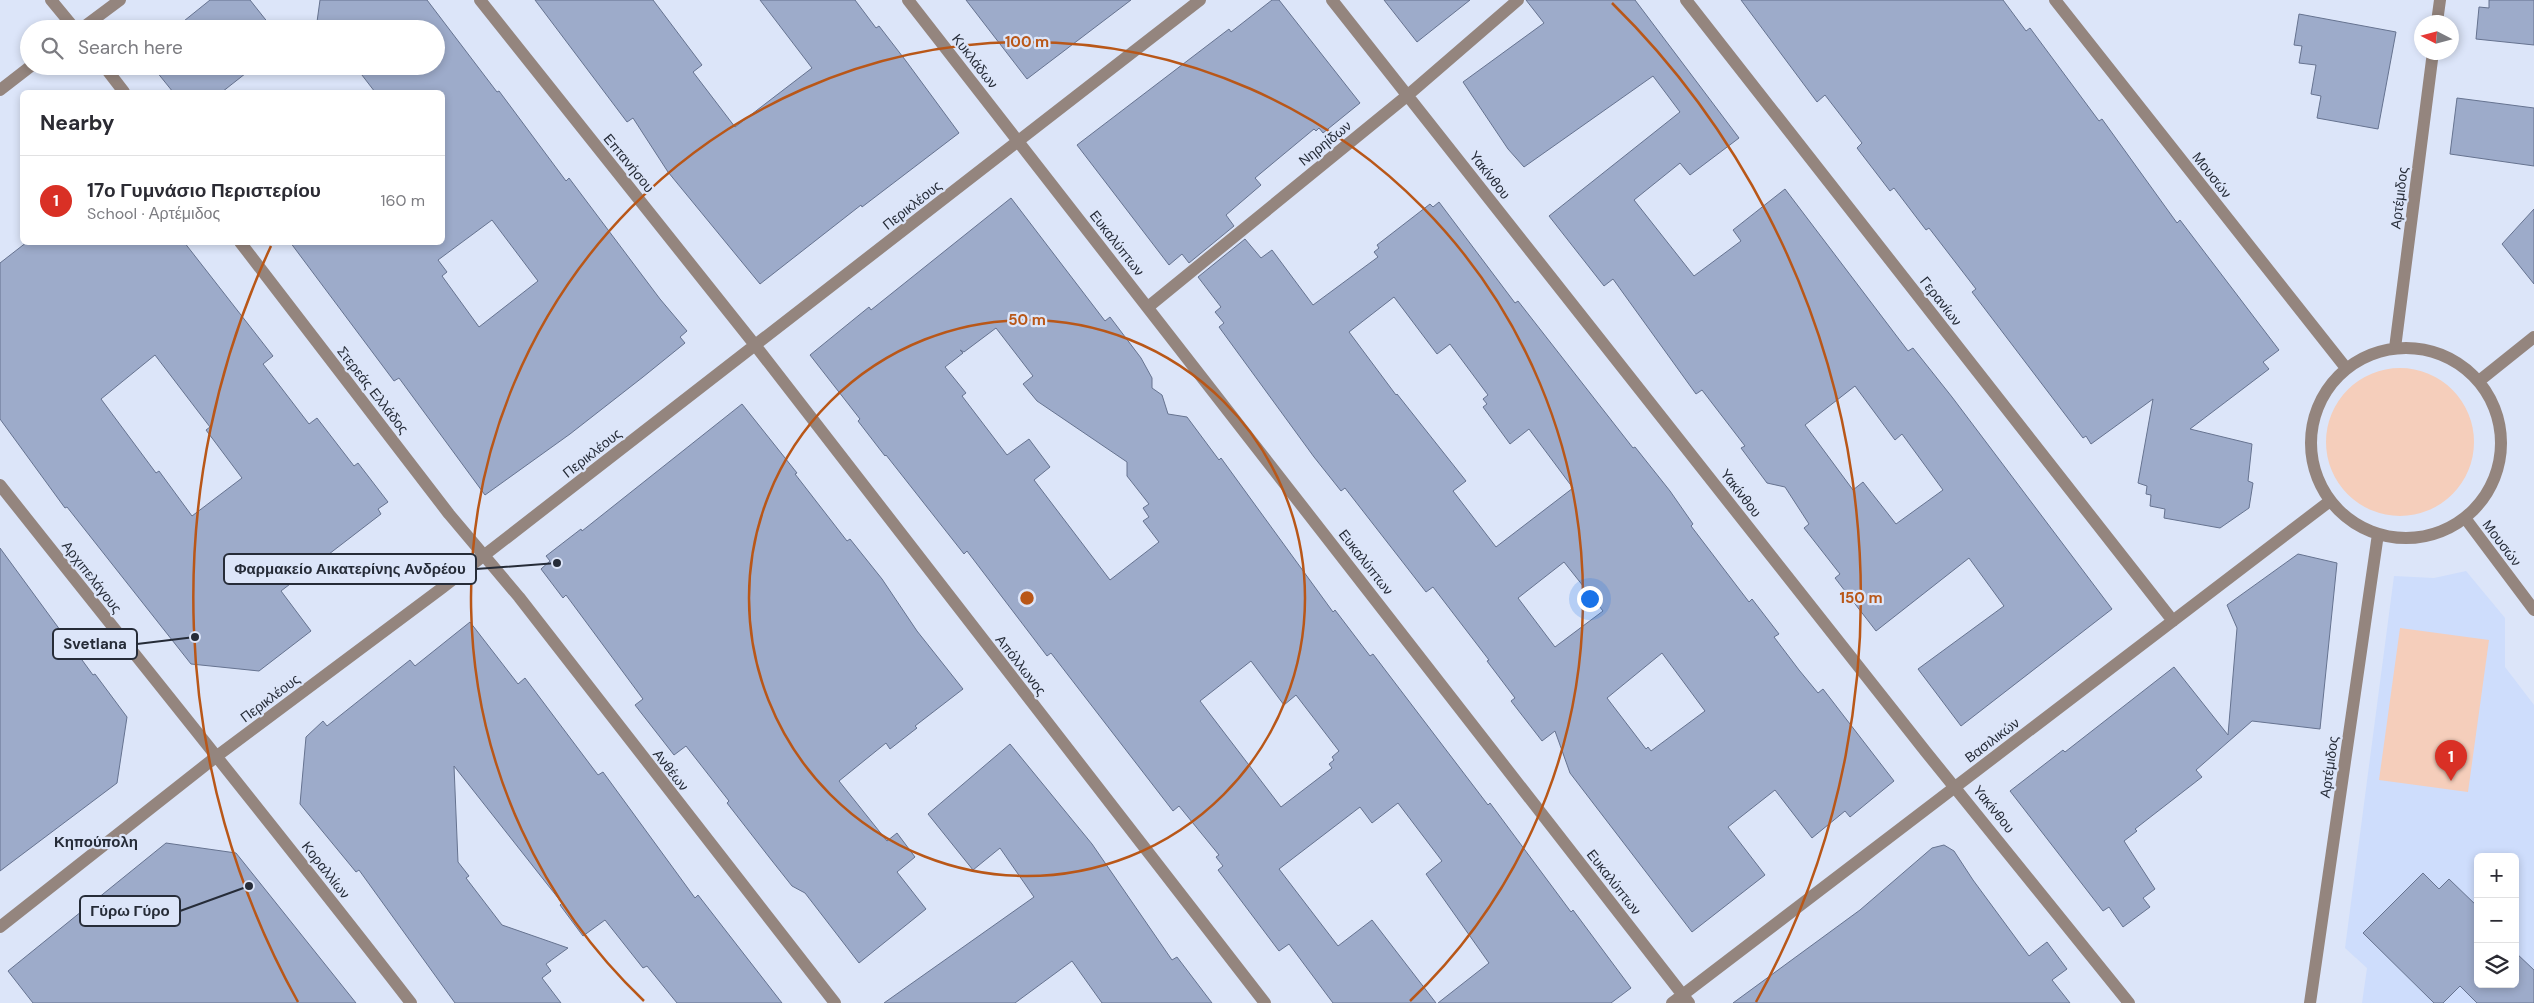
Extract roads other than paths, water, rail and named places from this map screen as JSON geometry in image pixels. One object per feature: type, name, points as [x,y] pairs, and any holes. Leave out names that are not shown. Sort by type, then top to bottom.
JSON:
[{"type":"street","points":[[51,0],[68,20]]},
{"type":"street","points":[[93,20],[120,0]]},
{"type":"street","name":"Επτανήσου","points":[[480,0],[756,345]]},
{"type":"street","name":"Κυκλάδων","points":[[908,0],[1019,140]]},
{"type":"street","name":"Περικλέους","points":[[0,927],[218,756],[484,555],[1200,0]]},
{"type":"street","name":"Υακίνθου","points":[[1332,0],[1926,752],[1956,786],[2129,1003]]},
{"type":"street","name":"Νηρηίδων","points":[[1148,306],[1408,95],[1518,0]]},
{"type":"street","name":"Γερανίων","points":[[1686,0],[2173,621]]},
{"type":"street","name":"Μουσών","points":[[2056,0],[2346,368]]},
{"type":"street","points":[[2438,15],[2440,0]]},
{"type":"street","name":"Αρτέμιδος","points":[[2395,348],[2432,60]]},
{"type":"street","points":[[0,90],[20,75]]},
{"type":"street","points":[[111,75],[122,90]]},
{"type":"street","name":"Ευκαλύπτων","points":[[1019,140],[1681,1000]]},
{"type":"street","name":"Στερεάς Ελλάδος","points":[[242,245],[449,514],[484,555]]},
{"type":"street","points":[[2479,380],[2534,338]]},
{"type":"street","name":"Απόλλωνος","points":[[756,345],[1265,1003]]},
{"type":"street","points":[[2395,348],[2419,348],[2441,354],[2462,365],[2479,380],[2492,402],[2500,427],[2500,452],[2494,477],[2482,500],[2465,518],[2438,533],[2408,539],[2378,534],[2352,521],[2330,501],[2316,475],[2310,446],[2313,417],[2326,390],[2346,368],[2369,354],[2395,348]]},
{"type":"street","name":"Αρχιπελάγους","points":[[0,485],[172,703],[218,756]]},
{"type":"street","name":"Βασιλικών","points":[[1681,1000],[1956,786],[2330,501]]},
{"type":"street","name":"Μουσών","points":[[2465,518],[2534,610]]},
{"type":"street","name":"Αρτέμιδος","points":[[2310,1003],[2378,534]]},
{"type":"street","name":"Ανθέων","points":[[484,555],[835,1003]]},
{"type":"street","name":"Κοραλλίων","points":[[218,756],[411,1003]]},
{"type":"place","name":"Φαρμακείο Αικατερίνης Ανδρέου","points":[[557,563]]},
{"type":"place","name":"Svetlana","points":[[195,637]]},
{"type":"place","name":"17ο Γυμνάσιο Περιστερίου","points":[[2451,781]]},
{"type":"place","name":"Γύρω Γύρο","points":[[249,886]]},
{"type":"district","name":"Κηπούπολη","points":[[96,842]]}]
